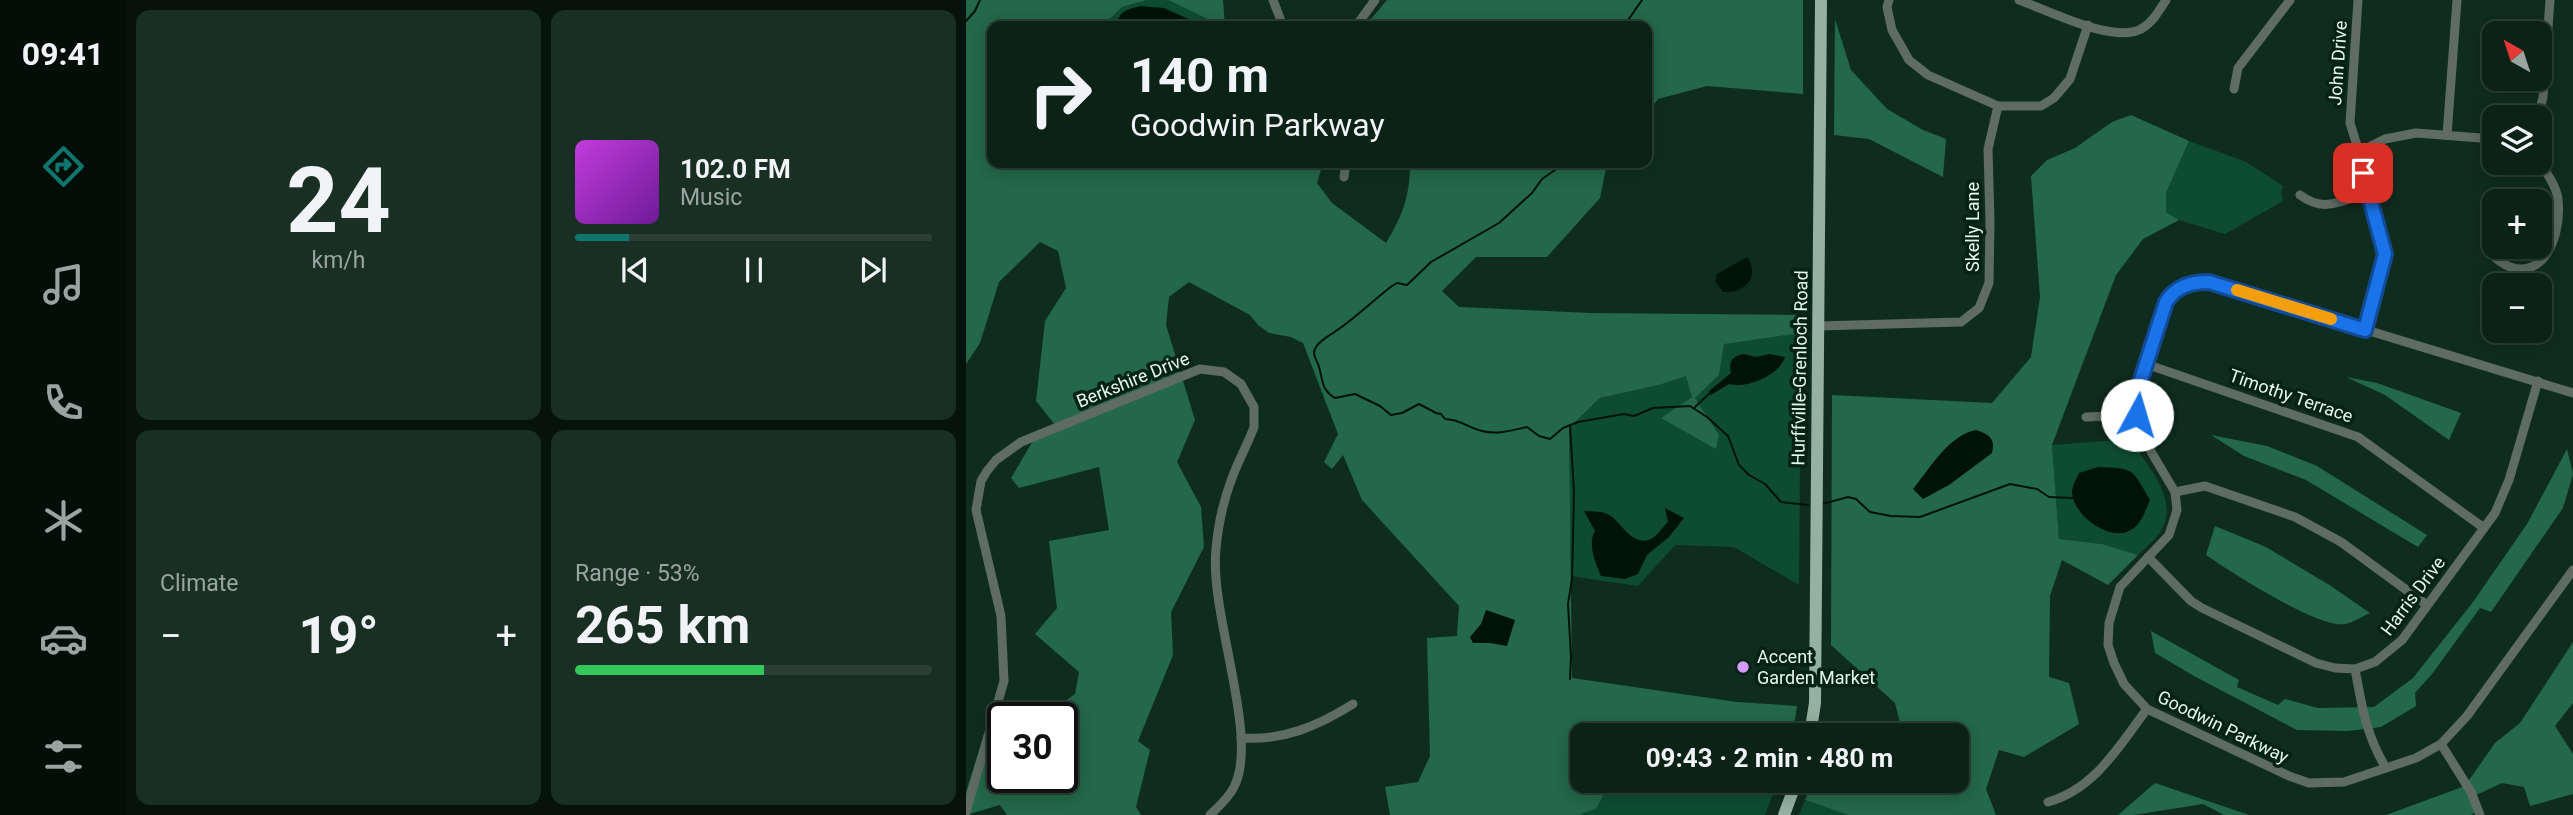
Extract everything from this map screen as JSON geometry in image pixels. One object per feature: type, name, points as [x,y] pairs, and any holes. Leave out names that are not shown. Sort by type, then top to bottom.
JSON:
[{"type":"main road","name":"Hurffville-Grenloch Road","points":[[1812,723],[1815,703],[1821,0]]},
{"type":"main road","points":[[1784,815],[1792,793]]},
{"type":"street","points":[[1273,0],[1281,21]]},
{"type":"street","points":[[1360,21],[1375,0]]},
{"type":"street","points":[[1889,0],[1887,7],[1892,30],[1909,60],[1928,75],[1998,106],[2041,106],[2054,98],[2070,79],[2088,25]]},
{"type":"street","points":[[2019,0],[2116,33],[2133,32],[2151,22],[2166,0]]},
{"type":"street","points":[[2234,89],[2238,68],[2290,0]]},
{"type":"street","name":"John Drive","points":[[2358,0],[2350,123],[2385,254],[2365,330]]},
{"type":"street","points":[[2447,135],[2457,0]]},
{"type":"street","points":[[2541,105],[2550,0]]},
{"type":"street","name":"Skelly Lane","points":[[1818,326],[1961,322],[1979,308],[1989,283],[1988,149],[1998,106]]},
{"type":"street","points":[[2359,152],[2385,139],[2416,133],[2482,138]]},
{"type":"street","points":[[1344,177],[1345,168]]},
{"type":"street","points":[[2547,175],[2558,201],[2552,246]]},
{"type":"street","points":[[2300,195],[2310,202],[2329,205],[2367,193]]},
{"type":"street","points":[[2497,259],[2505,266],[2525,270],[2542,259]]},
{"type":"street","points":[[2427,605],[2342,542],[2295,517],[2205,486],[2175,492],[2140,433],[2137,415],[2137,392],[2166,302],[2177,289],[2195,282],[2209,282],[2573,393]]},
{"type":"street","name":"Timothy Terrace","points":[[2146,364],[2358,437],[2484,528]]},
{"type":"street","name":"Berkshire Drive","points":[[966,812],[1004,681],[1001,616],[976,510],[981,481],[996,460],[1021,442],[1200,369],[1224,372],[1241,384],[1249,396],[1255,415],[1248,442],[1230,483],[1216,551],[1218,601],[1241,738],[1241,765],[1235,786],[1225,801],[1210,815]]},
{"type":"street","name":"Harris Drive","points":[[2355,669],[2375,662],[2391,651],[2484,528],[2501,501],[2538,382]]},
{"type":"street","points":[[2086,417],[2137,415]]},
{"type":"street","name":"Goodwin Parkway","points":[[2175,492],[2176,510],[2169,535],[2120,587],[2109,623],[2108,645],[2124,684],[2147,709],[2309,783],[2343,782],[2416,758],[2441,744],[2467,716],[2573,570]]},
{"type":"street","points":[[2148,557],[2191,601],[2202,608],[2316,663],[2355,669],[2364,722],[2373,746],[2386,768]]},
{"type":"street","points":[[1241,738],[1257,739],[1303,731],[1353,704]]},
{"type":"street","points":[[2048,802],[2066,797],[2093,778],[2147,709]]},
{"type":"street","points":[[2441,744],[2471,792],[2480,815]]},
{"type":"green space","points":[[966,0],[1147,0],[1122,7],[1108,21],[987,21],[987,168],[1322,168],[1317,183],[1332,203],[1386,243],[1404,205],[1410,168],[1606,168],[1600,198],[1547,257],[1476,257],[1442,291],[1459,307],[1591,313],[1801,315],[1801,333],[1724,344],[1719,375],[1695,398],[1719,435],[1716,449],[1661,418],[1692,397],[1686,376],[1600,398],[1569,428],[1572,678],[1737,702],[1797,706],[1795,723],[1570,723],[1570,793],[1605,793],[1596,809],[1578,815],[1390,815],[1385,787],[1418,782],[1430,756],[1427,638],[1457,636],[1459,606],[1362,500],[1343,455],[1332,469],[1324,462],[1338,434],[1303,343],[1291,337],[1269,333],[1250,315],[1189,282],[1169,297],[1166,325],[1195,420],[1177,462],[1201,507],[1204,547],[1171,612],[1173,655],[1138,741],[1150,750],[1136,807],[1141,815],[1007,815],[1000,805],[966,815],[966,792],[986,728],[987,793],[1078,793],[1078,702],[1064,702],[1075,694],[1079,672],[1035,634],[1057,608],[1049,541],[1109,530],[1099,467],[1019,488],[1011,478],[1037,434],[1056,426],[1036,401],[1045,321],[1066,288],[1058,251],[1040,242],[999,282],[980,343],[966,364]]},
{"type":"green space","points":[[1147,0],[1168,0],[1212,21],[1108,21],[1122,7]]},
{"type":"green space","points":[[1168,0],[1223,0],[1225,21],[1212,21]]},
{"type":"green space","points":[[1387,0],[1803,0],[1803,94],[1707,86],[1658,99],[1652,107],[1652,21],[1371,19]]},
{"type":"green space","points":[[1835,19],[1851,70],[1887,109],[1923,130],[1946,139],[1943,177],[1869,139],[1834,135]]},
{"type":"green space","points":[[2131,115],[2189,141],[2166,193],[2166,212],[2179,220],[2143,239],[2116,275],[2052,445],[2059,539],[2102,544],[2138,555],[2108,585],[2062,560],[2050,596],[2049,677],[2069,683],[2079,724],[2024,757],[1999,750],[1986,789],[1996,815],[1848,815],[1805,800],[1808,793],[1969,793],[1969,723],[1900,723],[1895,703],[1831,645],[1832,395],[1992,403],[2031,357],[2040,297],[2031,176],[2047,160],[2075,148],[2112,122]]},
{"type":"green space","points":[[2189,141],[2246,162],[2283,186],[2283,201],[2225,234],[2179,220],[2166,212],[2166,193]]},
{"type":"green space","points":[[1801,333],[1799,585],[1734,547],[1675,545],[1638,586],[1571,576],[1569,428],[1600,398],[1659,385],[1687,375],[1692,397],[1661,418],[1719,435],[1695,398],[1719,375],[1724,343]]},
{"type":"green space","points":[[2346,377],[2377,383],[2461,413],[2449,440],[2385,395]]},
{"type":"green space","points":[[2211,435],[2267,446],[2317,466],[2427,535],[2418,547],[2306,480],[2244,456]]},
{"type":"green space","points":[[2130,439],[2151,469],[2166,502],[2167,514],[2159,533],[2138,555],[2102,544],[2059,539],[2052,445]]},
{"type":"green space","points":[[2567,449],[2573,474],[2563,508],[2491,612],[2480,608],[2415,693],[2416,706],[2381,727],[2348,731],[2297,730],[2155,653],[2151,631],[2239,680],[2237,687],[2278,705],[2285,699],[2318,708],[2374,707],[2413,678],[2473,602],[2527,524]]},
{"type":"green space","points":[[2215,526],[2266,547],[2370,613],[2345,624],[2333,623],[2316,618],[2274,597],[2206,555]]},
{"type":"green space","points":[[2573,642],[2573,703],[2555,726],[2573,754],[2573,794],[2530,806],[2524,787],[2502,783],[2474,796],[2479,810],[2471,815],[2386,815],[2465,786],[2495,743],[2520,723]]},
{"type":"green space","points":[[2155,783],[2249,815],[2224,815],[2203,804],[2118,815]]},
{"type":"green space","points":[[1605,793],[1773,793],[1765,815],[1578,815],[1596,809]]},
{"type":"green space","points":[[1805,800],[1848,815],[1799,815]]},
{"type":"shaded area","points":[[1141,6],[1164,8],[1193,21],[1118,21],[1128,10]]},
{"type":"shaded area","points":[[1747,257],[1752,271],[1748,283],[1738,290],[1723,292],[1715,281],[1717,274]]},
{"type":"shaded area","points":[[1744,354],[1756,357],[1769,354],[1785,357],[1777,370],[1770,375],[1744,384],[1729,384],[1711,395],[1709,391],[1731,373],[1732,360]]},
{"type":"shaded area","points":[[1976,430],[1990,438],[1993,444],[1992,453],[1949,485],[1923,499],[1913,489],[1933,462],[1957,438]]},
{"type":"shaded area","points":[[2098,467],[2119,468],[2131,472],[2150,500],[2144,515],[2134,528],[2116,533],[2106,531],[2087,519],[2074,502],[2072,490],[2079,473]]},
{"type":"shaded area","points":[[1665,508],[1684,518],[1669,537],[1647,555],[1638,574],[1625,579],[1601,576],[1592,547],[1595,531],[1584,511],[1607,514],[1634,538],[1646,541],[1653,538],[1668,522]]},
{"type":"shaded area","points":[[1486,610],[1515,620],[1507,646],[1473,643],[1470,637],[1481,624]]},
{"type":"waterway","points":[[966,21],[980,0]]},
{"type":"waterway","points":[[1627,21],[1642,0]]},
{"type":"waterway","points":[[1558,168],[1542,179],[1532,193],[1499,223],[1431,262],[1407,285],[1397,283],[1392,286],[1320,343],[1314,355],[1327,392],[1335,398],[1355,394],[1380,406],[1391,415],[1402,413],[1419,404],[1441,414],[1445,419],[1455,420],[1482,431],[1499,432],[1527,427],[1539,436],[1550,439],[1563,428],[1578,422],[1624,414],[1634,416],[1653,408],[1690,406],[1728,436],[1739,465],[1749,475],[1765,484],[1781,502],[1808,505]]},
{"type":"waterway","points":[[1695,407],[1711,392]]},
{"type":"waterway","points":[[1570,426],[1574,492],[1572,579],[1568,604],[1570,679]]},
{"type":"waterway","points":[[1822,504],[1848,497],[1856,499],[1870,512],[1920,517],[2010,484],[2037,489],[2049,497],[2073,498]]},
{"type":"slow traffic","points":[[2237,290],[2331,319]]},
{"type":"place","name":"Accent Garden Market","points":[[1743,667]]},
{"type":"route","points":[[2137,415],[2137,392],[2166,302],[2171,294],[2184,286],[2195,282],[2209,282],[2365,330],[2385,254],[2363,173]]}]
